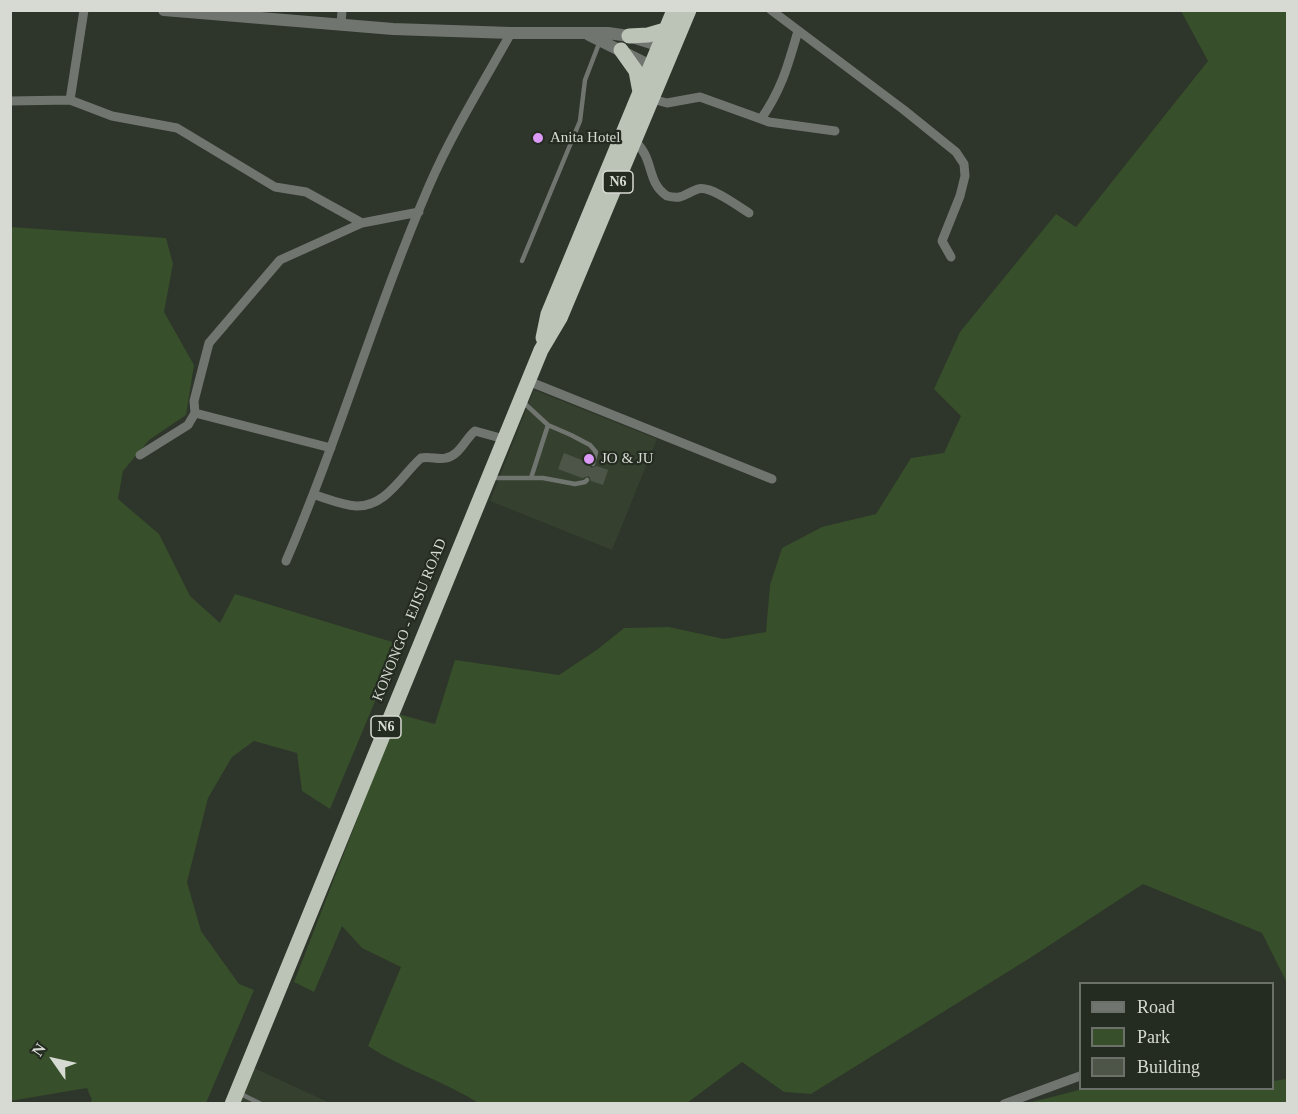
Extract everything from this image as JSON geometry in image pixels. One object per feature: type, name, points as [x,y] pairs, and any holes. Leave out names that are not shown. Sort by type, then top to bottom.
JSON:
[{"type":"highway","name":"KONONGO - EJISU ROAD","points":[[666,48],[665,30],[674,10]]},
{"type":"highway","name":"KONONGO - EJISU ROAD","points":[[541,350],[548,314],[666,48],[689,10]]},
{"type":"highway","points":[[629,36],[648,35],[665,30]]},
{"type":"highway","points":[[621,50],[636,71],[646,95]]},
{"type":"highway","name":"KONONGO - EJISU ROAD","points":[[234,1098],[520,400],[541,350],[560,318],[635,141],[646,95]]},
{"type":"street","points":[[70,100],[84,10]]},
{"type":"street","points":[[164,10],[341,25],[594,38],[657,69]]},
{"type":"street","points":[[341,25],[342,10]]},
{"type":"street","points":[[771,10],[956,152],[964,164],[964,176],[960,196],[942,241],[951,257]]},
{"type":"street","points":[[761,119],[782,84],[798,31]]},
{"type":"street","points":[[286,561],[315,495],[418,212],[453,134],[512,33]]},
{"type":"street","points":[[594,38],[608,33],[629,36],[666,48]]},
{"type":"street","points":[[646,95],[667,103],[700,97],[769,122],[835,130]]},
{"type":"street","points":[[10,101],[70,100],[112,116],[177,128],[275,187],[306,192],[362,222]]},
{"type":"street","points":[[635,141],[649,159],[654,184],[666,196],[683,197],[698,189],[706,189],[749,213]]},
{"type":"street","points":[[140,455],[188,425],[195,413],[194,400],[209,343],[280,260],[362,222],[418,212]]},
{"type":"street","points":[[528,381],[772,479]]},
{"type":"street","points":[[195,413],[332,448]]},
{"type":"street","points":[[315,495],[348,505],[369,505],[381,500],[422,458],[450,457],[457,453],[475,431],[504,439]]},
{"type":"street","points":[[1004,1104],[1079,1076]]},
{"type":"lane","points":[[522,261],[580,121],[585,80],[594,38]]},
{"type":"lane","points":[[520,400],[548,425],[590,445],[596,452],[593,464]]},
{"type":"lane","points":[[531,478],[548,425]]},
{"type":"lane","points":[[488,478],[531,478],[575,484],[587,480]]},
{"type":"lane","points":[[234,1098],[261,1104]]},
{"type":"shaded area","points":[[534,390],[657,439],[612,550],[490,501]]},
{"type":"shaded area","points":[[252,1067],[330,1103],[238,1104]]},
{"type":"green space","points":[[1181,11],[1287,11],[1287,983],[1262,933],[1143,884],[1030,958],[811,1094],[784,1092],[742,1062],[687,1103],[480,1104],[368,1046],[401,967],[362,948],[342,926],[314,992],[294,982],[398,714],[435,724],[455,660],[559,675],[624,628],[669,627],[724,639],[766,632],[770,585],[782,548],[822,527],[876,514],[911,458],[944,453],[961,416],[934,389],[960,332],[1056,214],[1076,227],[1208,61]]},
{"type":"green space","points":[[11,227],[166,238],[173,264],[164,312],[194,365],[186,415],[149,440],[123,471],[118,499],[159,534],[190,596],[220,623],[235,594],[399,644],[330,809],[302,791],[297,753],[254,741],[232,757],[208,798],[187,882],[201,931],[239,984],[254,990],[206,1103],[90,1103],[92,1100],[87,1088],[10,1101]]},
{"type":"green space","points":[[1287,1079],[1287,1103],[1028,1103],[1079,1090],[1274,1090],[1274,1081]]},
{"type":"building","points":[[564,453],[589,463],[591,468],[597,466],[608,470],[603,485],[591,481],[589,476],[582,478],[558,469]]},
{"type":"place","name":"Anita Hotel","points":[[538,138]]},
{"type":"place","name":"JO & JU","points":[[589,459]]}]
